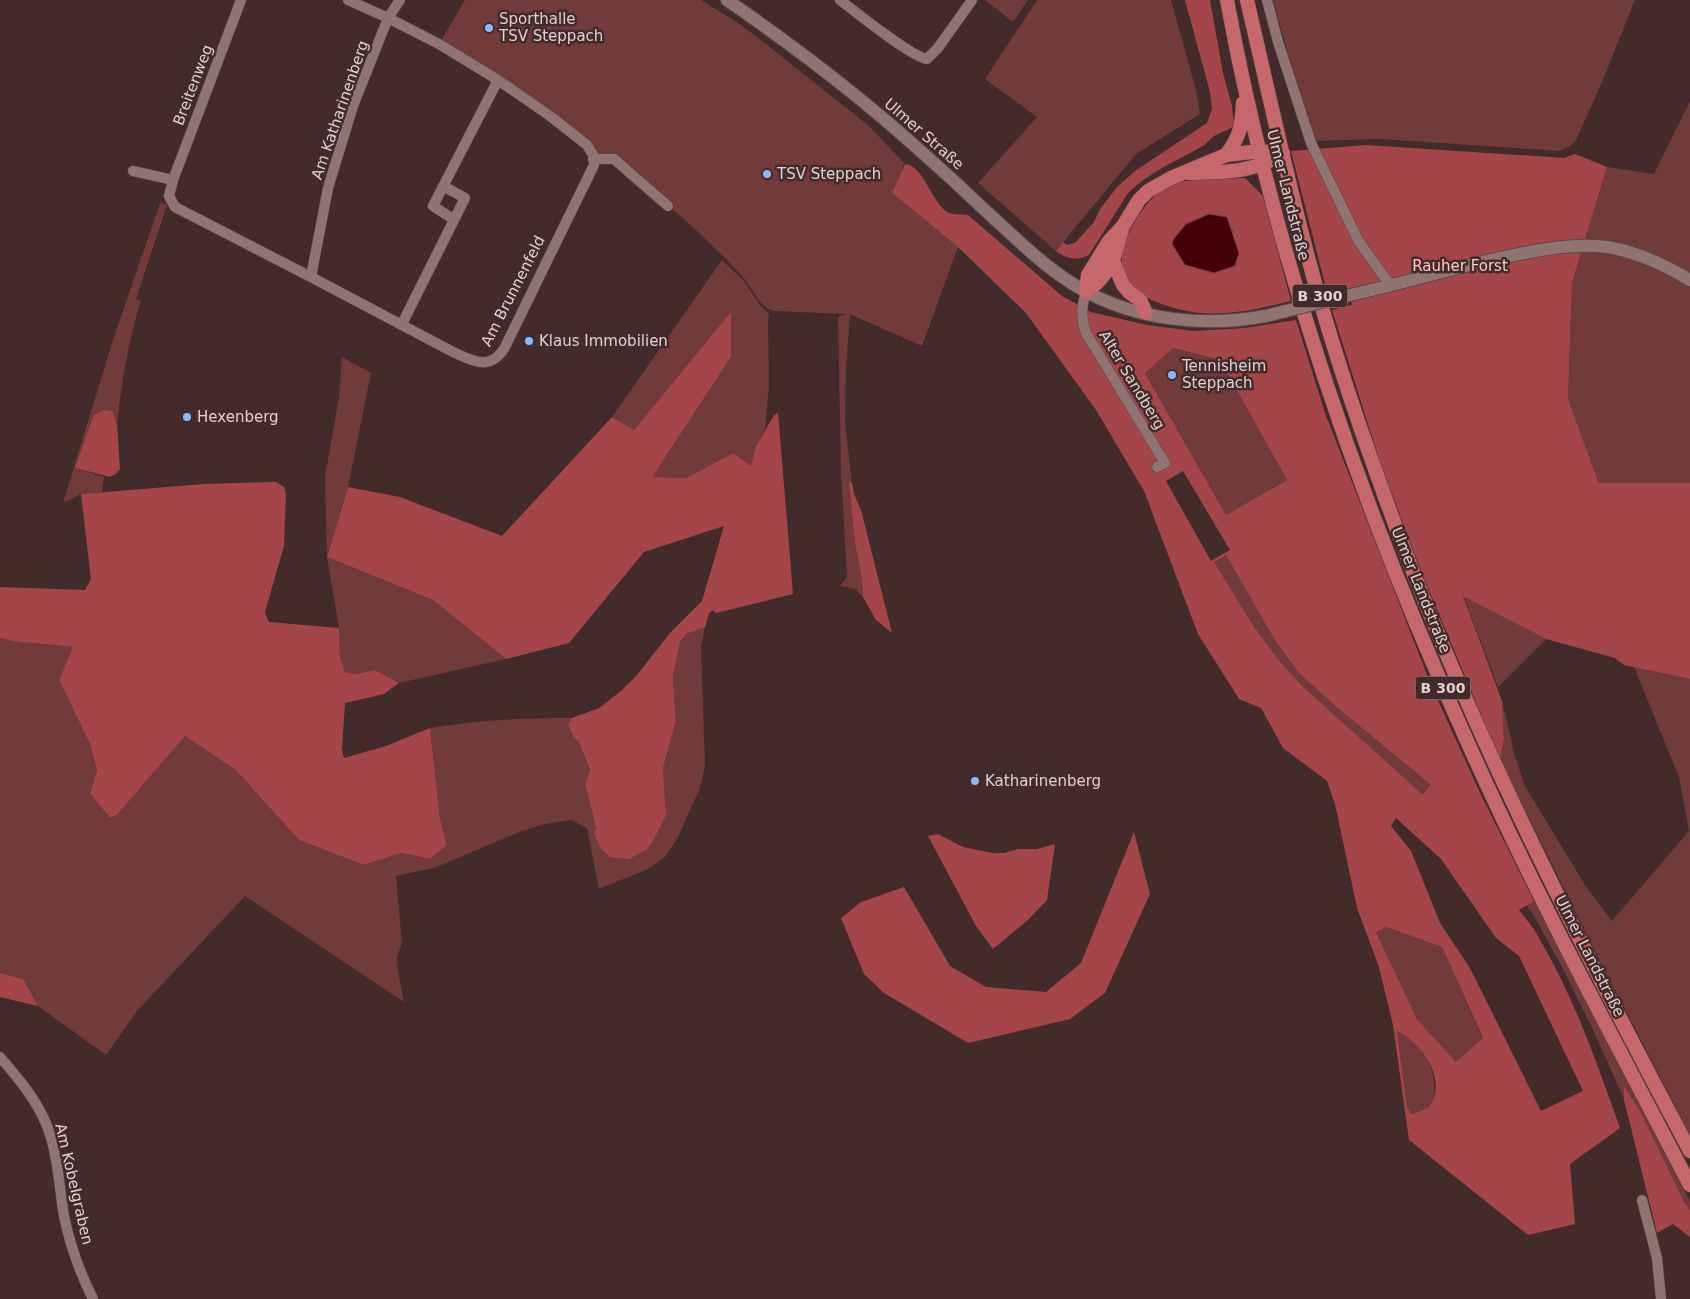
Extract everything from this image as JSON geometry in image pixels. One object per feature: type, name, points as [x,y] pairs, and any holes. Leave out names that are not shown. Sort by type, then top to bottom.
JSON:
[{"type":"main road","name":"Ulmer Landstraße","points":[[1227,0],[1261,158],[1297,292],[1364,492],[1411,613],[1505,824],[1690,1185]]},
{"type":"main road","name":"Ulmer Landstraße","points":[[1247,0],[1298,220],[1347,388],[1429,614],[1457,681],[1519,817],[1640,1057],[1690,1151]]},
{"type":"main road","points":[[1226,155],[1239,134],[1242,121],[1243,80]]},
{"type":"main road","points":[[1085,297],[1088,275],[1109,241],[1148,191],[1165,181],[1226,155],[1261,158],[1283,154]]},
{"type":"main road","points":[[1183,173],[1241,170],[1261,158]]},
{"type":"main road","points":[[1085,297],[1099,282],[1113,261],[1122,226]]},
{"type":"main road","points":[[1113,261],[1122,285],[1128,292],[1140,300],[1146,313]]},
{"type":"street","name":"Breitenweg","points":[[241,0],[173,180],[169,196],[175,207],[311,277]]},
{"type":"street","points":[[348,0],[439,44],[498,80],[550,116],[587,145],[593,155],[593,159],[614,159],[668,206]]},
{"type":"street","name":"Am Katharinenberg","points":[[311,277],[328,188],[353,106],[388,18],[400,0]]},
{"type":"street","name":"Ulmer Straße","points":[[727,0],[856,97],[915,146],[1022,245],[1085,297],[1168,318],[1206,322],[1244,320],[1522,253],[1580,246],[1599,246],[1640,256],[1668,267],[1690,280]]},
{"type":"street","points":[[840,0],[883,32],[922,58],[928,59],[972,0]]},
{"type":"street","points":[[1267,0],[1278,42],[1311,143],[1358,240],[1390,286]]},
{"type":"street","points":[[453,219],[433,206],[498,80]]},
{"type":"street","name":"Am Brunnenfeld","points":[[311,277],[475,362],[488,363],[498,358],[504,349],[594,165],[593,159]]},
{"type":"street","points":[[133,170],[173,180]]},
{"type":"street","points":[[402,324],[465,198],[443,186]]},
{"type":"street","name":"Alter Sandberg","points":[[1085,297],[1081,307],[1086,333],[1164,463],[1157,468]]},
{"type":"street","name":"Am Kobelgraben","points":[[0,1057],[34,1101],[47,1127],[56,1157],[64,1216],[81,1271],[93,1299]]},
{"type":"street","points":[[1642,1200],[1657,1258],[1661,1299]]},
{"type":"shaded area","name":"TSV Steppach","points":[[465,0],[701,0],[743,26],[869,126],[904,163],[902,169],[905,179],[892,193],[958,247],[922,346],[850,314],[846,368],[845,423],[852,483],[849,482],[855,544],[862,579],[863,597],[855,589],[840,586],[847,577],[841,472],[838,317],[846,314],[773,311],[763,305],[743,277],[713,246],[614,159],[604,159],[439,44]]},
{"type":"shaded area","points":[[985,0],[1028,0],[1013,22]]},
{"type":"shaded area","points":[[1037,0],[1171,0],[1196,90],[1200,114],[1136,154],[1056,251],[978,183],[1037,117],[985,79]]},
{"type":"shaded area","points":[[1273,0],[1635,0],[1576,140],[1560,151],[1382,139],[1312,141]]},
{"type":"shaded area","points":[[1690,101],[1690,483],[1599,483],[1568,399],[1572,283],[1607,167],[1654,174]]},
{"type":"shaded area","points":[[160,203],[167,205],[136,299],[141,301],[132,331],[117,424],[112,411],[76,468],[104,477],[102,492],[81,494],[63,503],[113,340]]},
{"type":"shaded area","points":[[1209,214],[1227,217],[1239,253],[1235,266],[1214,273],[1185,265],[1172,244],[1186,224]]},
{"type":"shaded area","points":[[722,260],[743,280],[760,305],[769,314],[769,385],[765,429],[756,446],[751,467],[733,453],[686,478],[651,477],[731,357],[731,313],[634,430],[612,417]]},
{"type":"shaded area","points":[[1172,348],[1220,360],[1287,480],[1226,515],[1145,373]]},
{"type":"shaded area","points":[[342,357],[371,373],[348,487],[327,557],[325,477],[339,397]]},
{"type":"shaded area","points":[[1226,554],[1276,642],[1299,673],[1335,706],[1432,786],[1421,794],[1331,715],[1281,664],[1254,627],[1213,562]]},
{"type":"shaded area","points":[[327,557],[433,600],[506,659],[399,683],[375,670],[355,674],[345,672],[340,657],[339,628]]},
{"type":"shaded area","points":[[1463,595],[1546,639],[1498,687]]},
{"type":"shaded area","points":[[705,627],[701,646],[705,766],[700,788],[677,839],[665,857],[648,869],[599,889],[587,828],[571,820],[545,824],[522,831],[434,868],[396,876],[402,943],[397,957],[404,1002],[245,896],[137,1011],[106,1055],[38,1006],[23,979],[0,973],[0,638],[11,641],[74,647],[59,680],[90,744],[97,771],[90,793],[110,818],[117,815],[185,736],[236,769],[299,840],[364,865],[401,853],[430,859],[447,845],[440,819],[430,728],[501,720],[572,718],[568,724],[590,770],[585,784],[596,828],[665,798],[663,768],[676,721],[673,677],[680,642],[686,634]]},
{"type":"shaded area","points":[[1634,667],[1690,679],[1690,1135],[1601,963],[1500,760],[1504,739],[1502,701],[1515,756],[1525,786],[1585,885],[1612,921],[1689,831],[1679,777]]},
{"type":"shaded area","points":[[1534,901],[1690,1201],[1690,1210],[1624,1089],[1624,1099],[1564,971],[1533,914],[1526,905]]},
{"type":"shaded area","points":[[1386,927],[1442,947],[1483,1039],[1456,1062],[1417,1019],[1376,932]]},
{"type":"shaded area","points":[[1397,1031],[1418,1046],[1428,1060],[1433,1076],[1434,1096],[1432,1101],[1425,1109],[1411,1114],[1407,1107]]},
{"type":"green space","points":[[1185,0],[1210,0],[1223,73],[1232,106],[1234,126],[1214,136],[1203,146],[1163,167],[1128,193],[1089,255],[1076,258],[1064,256],[1056,251],[1063,242],[1067,245],[1075,243],[1094,222],[1100,209],[1117,187],[1135,171],[1207,123],[1212,109],[1210,92]]},
{"type":"green space","name":"Rauher Forst","points":[[1366,145],[1564,158],[1575,154],[1607,167],[1572,283],[1568,399],[1599,483],[1690,483],[1690,679],[1624,665],[1615,658],[1546,639],[1463,596],[1502,701],[1504,739],[1500,760],[1421,571],[1380,462],[1332,310],[1352,305],[1349,288],[1327,292],[1291,151]]},
{"type":"green space","points":[[905,164],[912,166],[923,178],[937,202],[949,213],[968,215],[1062,296],[1091,312],[1147,325],[1193,331],[1245,328],[1296,320],[1325,413],[1431,685],[1481,795],[1534,901],[1519,910],[1537,934],[1563,983],[1593,1055],[1620,1128],[1570,1164],[1575,1224],[1528,1235],[1409,1140],[1393,1025],[1379,967],[1357,908],[1335,804],[1327,781],[1283,748],[1261,708],[1239,699],[1198,634],[1144,491],[1096,410],[1026,313],[958,247],[892,193]],"holes":[[[1173,348],[1220,360],[1287,480],[1226,515],[1145,373]],[[1183,471],[1230,550],[1211,561],[1166,481]],[[1226,555],[1276,642],[1299,673],[1335,706],[1431,785],[1422,794],[1302,686],[1280,662],[1254,627],[1214,562]],[[1396,818],[1441,859],[1496,938],[1519,956],[1583,1091],[1541,1111],[1470,968],[1440,923],[1411,851],[1391,826]],[[1386,927],[1442,947],[1483,1038],[1456,1062],[1417,1019],[1376,932]],[[1397,1031],[1406,1036],[1423,1053],[1430,1063],[1436,1085],[1434,1096],[1429,1106],[1411,1114],[1407,1107]]]},
{"type":"green space","points":[[1245,178],[1263,196],[1291,301],[1241,311],[1217,314],[1203,313],[1182,310],[1152,300],[1130,285],[1124,275],[1122,264],[1122,252],[1126,238],[1142,210],[1157,194],[1170,186],[1185,181]],"holes":[[[1209,214],[1226,217],[1233,232],[1173,240],[1186,224]]]},
{"type":"green space","points":[[731,312],[731,357],[652,477],[686,478],[733,453],[751,466],[756,446],[774,415],[778,413],[793,594],[716,613],[713,610],[709,613],[705,627],[686,634],[680,642],[673,677],[676,721],[663,768],[666,815],[652,843],[646,850],[629,859],[610,857],[600,848],[594,833],[596,828],[585,784],[590,770],[578,741],[574,738],[568,724],[572,718],[599,708],[621,691],[637,675],[669,634],[702,601],[724,526],[644,552],[569,643],[506,659],[433,600],[327,557],[348,487],[400,497],[502,536],[612,417],[634,430]]},
{"type":"green space","points":[[104,410],[112,411],[117,424],[120,469],[110,477],[75,468],[94,415]]},
{"type":"green space","points":[[276,482],[284,487],[286,494],[284,546],[265,612],[269,622],[339,628],[340,657],[345,672],[355,674],[375,670],[399,683],[384,694],[345,703],[342,749],[344,758],[386,746],[430,728],[440,819],[447,845],[430,859],[401,853],[364,865],[299,840],[236,770],[185,736],[117,815],[110,818],[90,793],[97,771],[90,744],[59,680],[73,647],[11,641],[0,638],[0,587],[85,590],[91,579],[81,494],[204,484]]},
{"type":"green space","points":[[849,482],[852,483],[854,494],[861,510],[892,633],[876,620],[863,597],[862,579],[855,544]]},
{"type":"green space","points":[[1134,832],[1150,894],[1105,993],[1070,1019],[968,1043],[884,993],[864,974],[841,918],[861,902],[904,887],[950,966],[986,987],[1046,992],[1081,963]]},
{"type":"green space","points":[[938,834],[963,847],[992,853],[1004,853],[1018,849],[1037,849],[1055,844],[1047,900],[1028,920],[993,949],[976,926],[928,836]]},
{"type":"green space","points":[[0,973],[23,979],[38,1006],[0,997]]},
{"type":"green space","points":[[1624,1087],[1640,1111],[1684,1202],[1690,1210],[1690,1237],[1673,1224],[1657,1233],[1624,1100]]},
{"type":"place","name":"Sporthalle TSV Steppach","points":[[489,28]]},
{"type":"place","name":"TSV Steppach","points":[[767,174]]},
{"type":"place","name":"Klaus Immobilien","points":[[529,341]]},
{"type":"place","name":"Tennisheim Steppach","points":[[1172,375]]},
{"type":"place","name":"Hexenberg","points":[[187,417]]},
{"type":"place","name":"Katharinenberg","points":[[975,781]]}]
